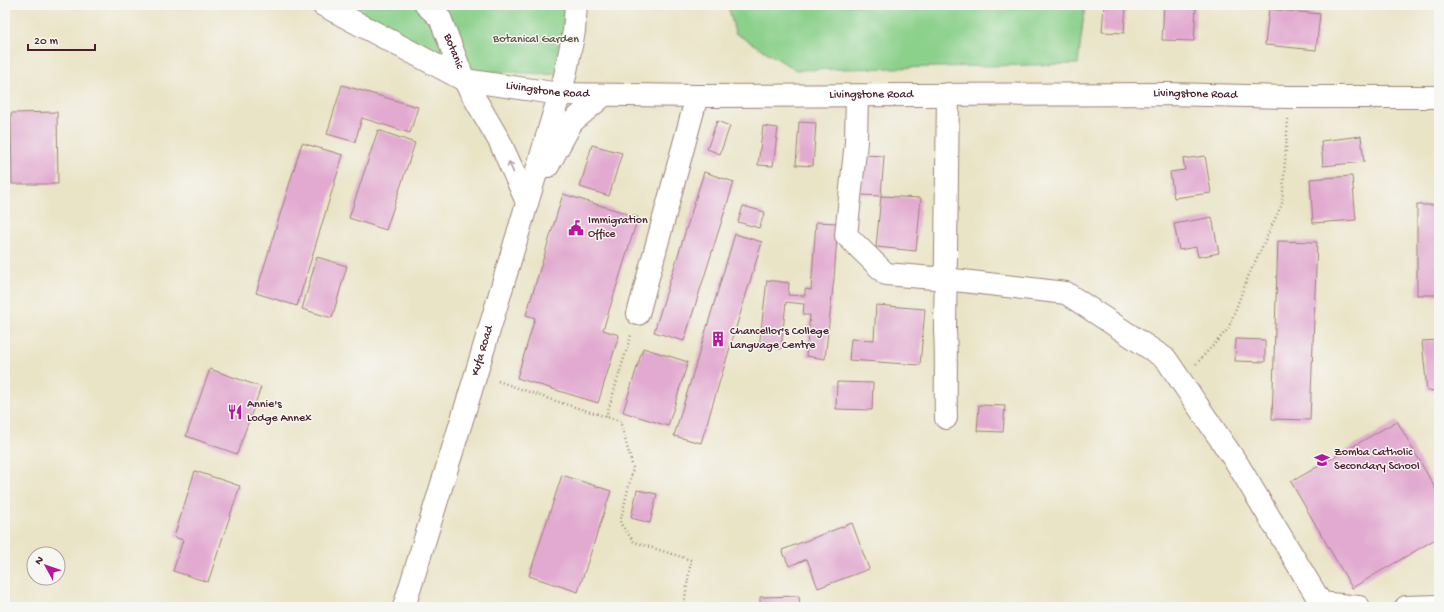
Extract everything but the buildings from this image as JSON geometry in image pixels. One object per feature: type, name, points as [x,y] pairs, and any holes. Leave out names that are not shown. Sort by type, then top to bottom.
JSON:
[{"type":"street","name":"Livingstone Road","points":[[323,5],[464,80],[560,94],[697,96],[1168,94],[1290,97],[1439,97]]},
{"type":"street","name":"Botanic","points":[[426,5],[440,18],[464,80],[500,142],[527,202]]},
{"type":"street","name":"Kufa Road","points":[[404,607],[560,94],[572,49],[576,5]]},
{"type":"street","points":[[946,418],[945,331],[948,94]]},
{"type":"street","points":[[527,202],[572,122],[604,95]]},
{"type":"street","points":[[638,314],[697,96]]},
{"type":"street","points":[[857,96],[856,142],[846,235],[886,274],[946,279],[1066,293],[1166,360],[1238,465],[1321,603],[1358,607]]},
{"type":"street","points":[[1406,607],[1439,606]]},
{"type":"path","points":[[1181,381],[1228,329],[1248,277],[1282,204],[1290,97]]},
{"type":"path","points":[[606,416],[638,314]]},
{"type":"path","points":[[476,374],[620,421],[633,468],[620,523],[634,542],[691,560],[684,604],[685,607]]},
{"type":"green space","name":"Botanical Garden","points":[[317,5],[573,5],[563,75],[427,68]]},
{"type":"green space","points":[[728,5],[1085,5],[1078,64],[796,70],[735,33]]},
{"type":"place","name":"Immigration Office","points":[[576,228]]},
{"type":"place","name":"Chancellor's College Language Centre","points":[[718,339]]},
{"type":"place","name":"Annie's Lodge Annex","points":[[235,412]]},
{"type":"place","name":"Zomba Catholic Secondary School","points":[[1322,460]]}]
